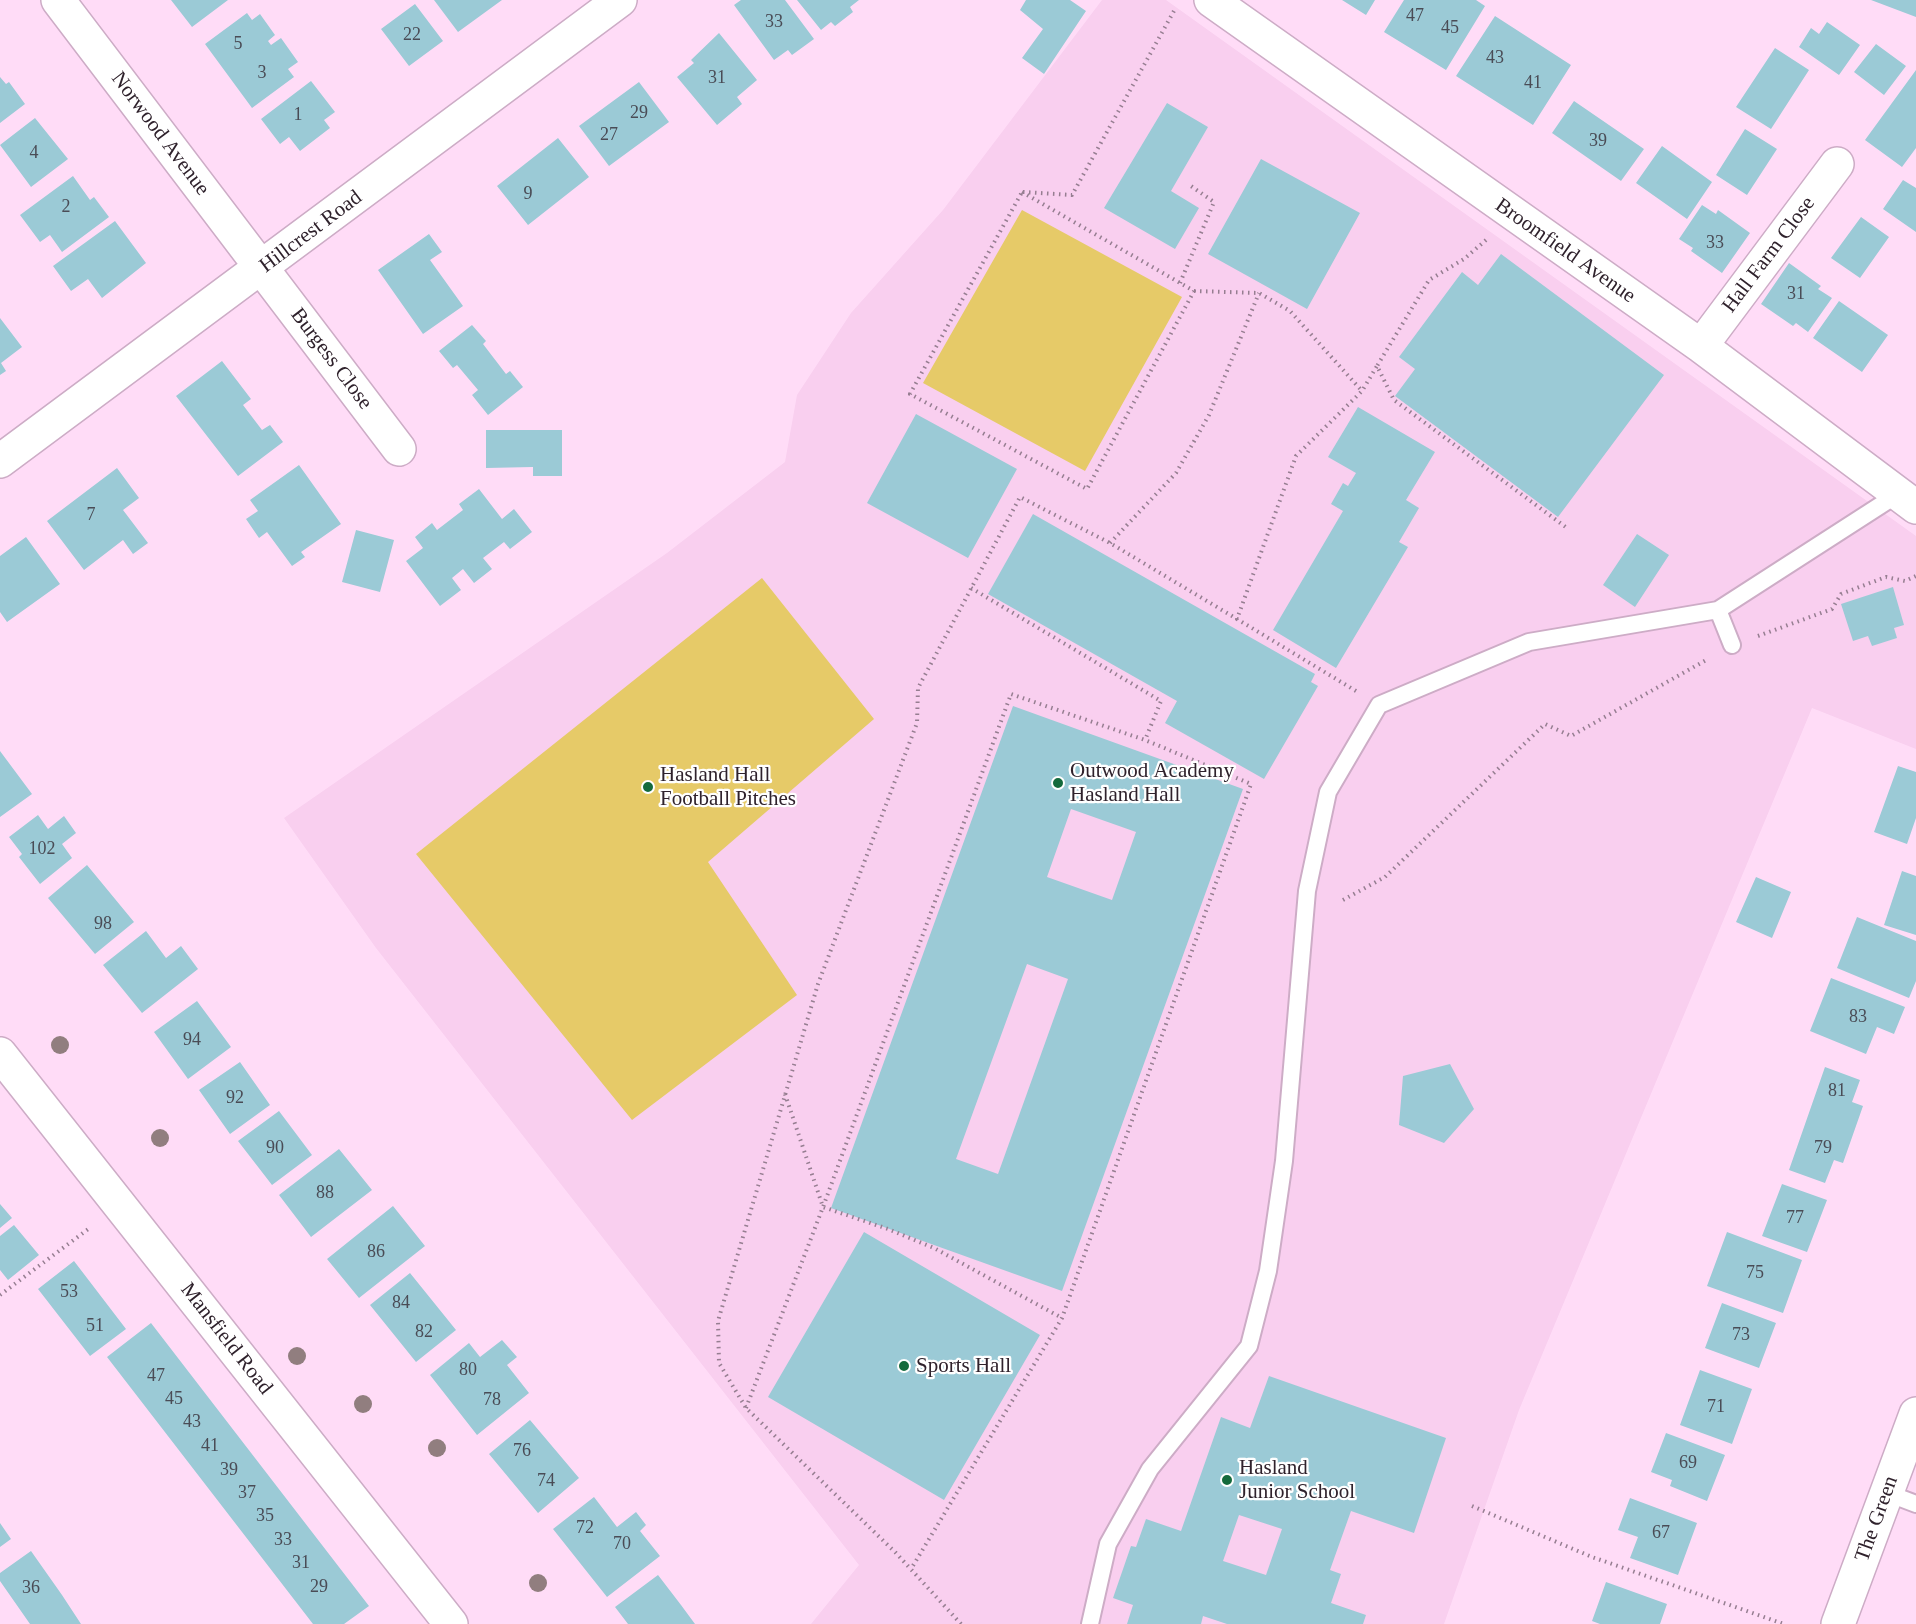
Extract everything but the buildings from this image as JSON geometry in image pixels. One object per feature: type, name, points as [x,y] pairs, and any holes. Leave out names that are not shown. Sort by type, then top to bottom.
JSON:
[{"type":"street","name":"Norwood Avenue","points":[[58,0],[263,268]]},
{"type":"street","name":"Hillcrest Road","points":[[1,459],[263,268],[620,0]]},
{"type":"street","name":"Broomfield Avenue","points":[[1211,0],[1701,346],[1907,500]]},
{"type":"street","name":"Hall Farm Close","points":[[1701,346],[1837,164]]},
{"type":"street","name":"Burgess Close","points":[[263,268],[399,449]]},
{"type":"street","name":"Mansfield Road","points":[[0,1054],[451,1624]]},
{"type":"street","name":"The Green","points":[[1838,1624],[1901,1498],[1916,1414]]},
{"type":"lane","points":[[1090,1624],[1108,1544],[1150,1469],[1249,1346],[1268,1271],[1284,1161],[1310,880],[1328,792],[1379,705],[1529,642],[1718,610],[1907,500]]},
{"type":"lane","points":[[1718,610],[1732,645]]},
{"type":"path","points":[[1022,192],[1072,195],[1180,0]]},
{"type":"path","points":[[1180,283],[1214,202],[1188,184]]},
{"type":"path","points":[[1022,192],[1194,291],[1259,293],[1290,311],[1362,391]]},
{"type":"path","points":[[1022,192],[910,394],[1087,489],[1194,291]]},
{"type":"path","points":[[1237,619],[1296,456],[1362,391],[1429,280],[1464,259],[1514,216]]},
{"type":"path","points":[[1110,543],[1176,473],[1209,414],[1259,293]]},
{"type":"path","points":[[1377,366],[1394,400],[1567,528]]},
{"type":"path","points":[[961,1624],[911,1569],[746,1408],[719,1363],[718,1321],[818,984],[917,723],[918,688],[1020,497],[1110,543],[1379,705]]},
{"type":"path","points":[[1343,900],[1385,877],[1545,724],[1571,736],[1732,645],[1832,609],[1841,594],[1886,577],[1905,581],[1916,576]]},
{"type":"path","points":[[971,588],[1161,701],[1145,740]]},
{"type":"path","points":[[746,1408],[823,1207],[1011,694],[1145,740],[1251,784],[1062,1318],[911,1569]]},
{"type":"path","points":[[785,1094],[823,1207]]},
{"type":"path","points":[[0,1294],[120,1205]]},
{"type":"path","points":[[823,1207],[888,1229],[933,1248],[1062,1318]]},
{"type":"path","points":[[1472,1506],[1592,1557],[1784,1624]]},
{"type":"shaded area","name":"Outwood Academy Hasland Hall","points":[[1102,0],[1166,0],[1916,536],[1916,749],[1812,708],[1519,1410],[1444,1624],[811,1624],[859,1565],[376,948],[284,818],[667,553],[785,462],[797,395],[851,313],[943,210]]},
{"type":"shaded area","points":[[1022,210],[1182,297],[1085,471],[923,383]]},
{"type":"shaded area","name":"Hasland Hall Football Pitches","points":[[762,578],[874,719],[708,862],[797,995],[632,1120],[416,854]]},
{"type":"place","name":"Outwood Academy Hasland Hall","points":[[1058,783]]},
{"type":"place","name":"Hasland Hall Football Pitches","points":[[648,787]]},
{"type":"place","name":"Sports Hall","points":[[904,1366]]},
{"type":"place","name":"Hasland Junior School","points":[[1227,1480]]}]
